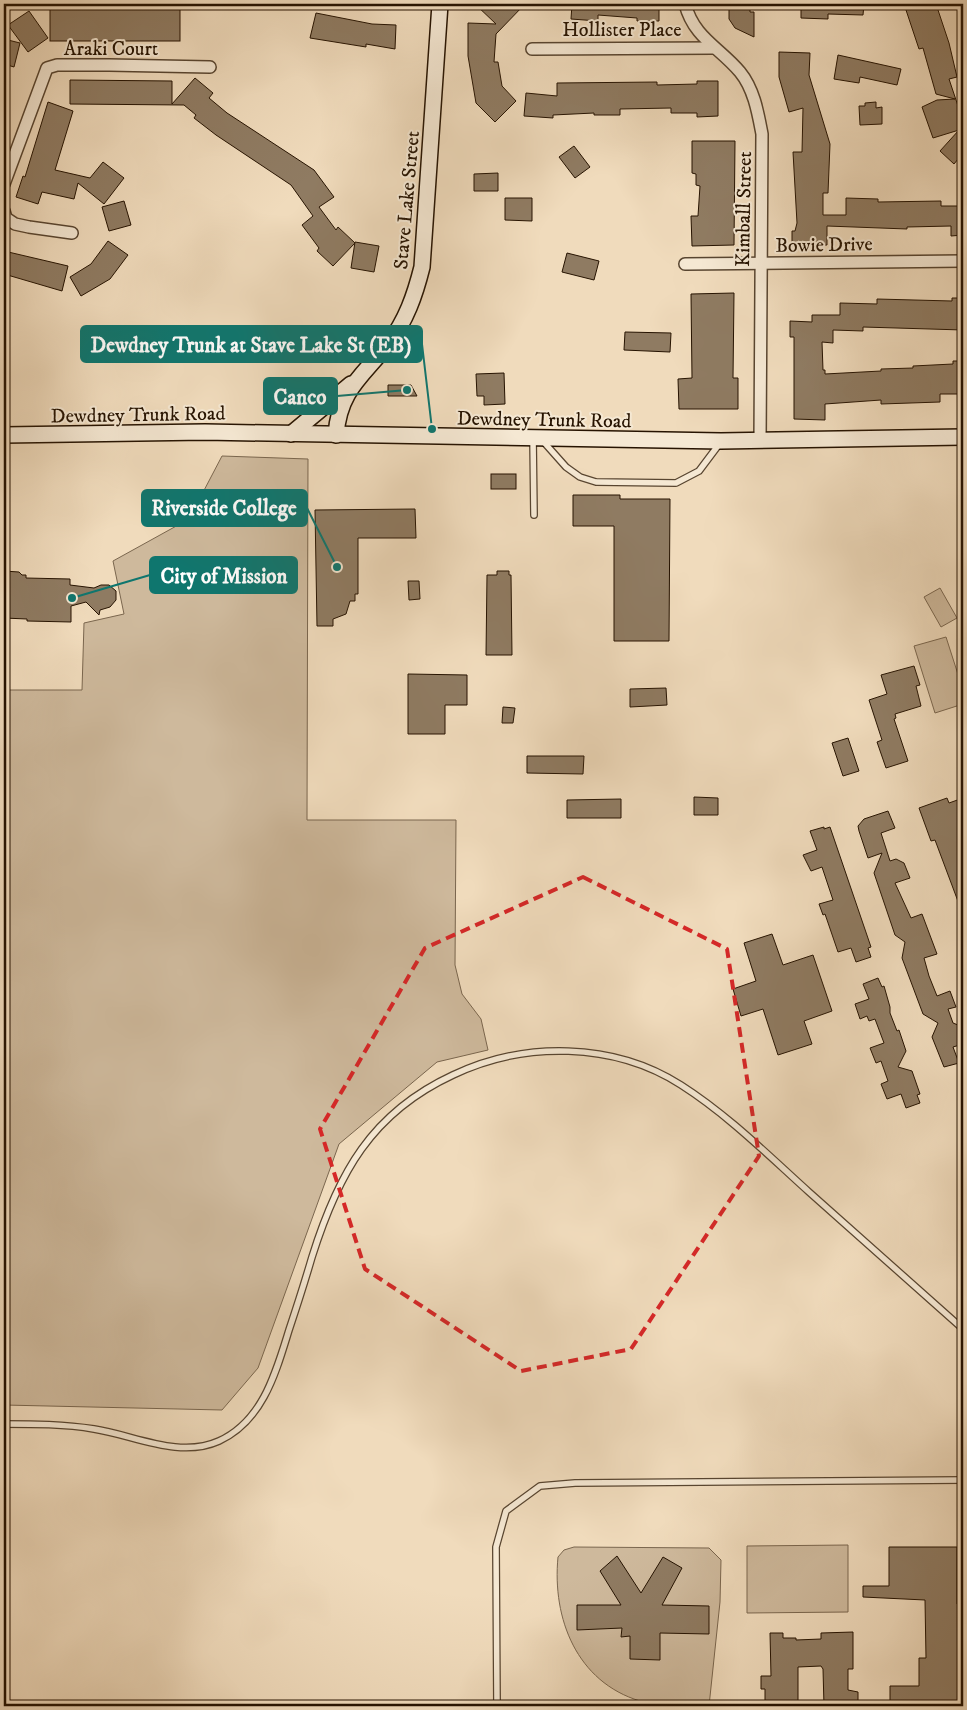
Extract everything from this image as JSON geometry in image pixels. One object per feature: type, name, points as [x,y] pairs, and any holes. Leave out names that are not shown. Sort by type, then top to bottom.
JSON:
[{"type":"main road","name":"Stave Lake Street","points":[[336,435],[338,416],[354,382],[388,344],[405,318],[415,295],[422,267],[440,4]]},
{"type":"main road","points":[[291,434],[354,382]]},
{"type":"main road","name":"Dewdney Trunk Road","points":[[4,435],[205,432],[722,441],[963,436]]},
{"type":"street","name":"Kimball Street","points":[[685,4],[689,20],[713,48],[741,72],[755,100],[762,134],[760,441]]},
{"type":"street","name":"Hollister Place","points":[[532,49],[713,48]]},
{"type":"street","name":"Araki Court","points":[[4,184],[46,68],[57,65],[210,67]]},
{"type":"street","points":[[4,211],[6,218],[15,224],[72,233]]},
{"type":"street","name":"Bowie Drive","points":[[685,264],[963,261]]},
{"type":"lane","points":[[537,439],[580,477],[596,482],[676,483],[699,471],[722,441]]},
{"type":"lane","points":[[534,515],[537,439]]},
{"type":"lane","points":[[4,1424],[68,1426],[131,1436],[164,1446],[182,1448],[218,1442],[232,1434],[246,1423],[257,1409],[273,1379],[322,1225],[346,1171],[362,1148],[398,1110],[419,1093],[442,1080],[490,1060],[543,1052],[571,1051],[626,1060],[680,1084],[724,1116],[963,1329]]},
{"type":"lane","points":[[497,1706],[496,1547],[506,1511],[540,1486],[575,1482],[963,1480]]},
{"type":"highlighted area","points":[[583,877],[727,949],[759,1156],[631,1349],[521,1371],[365,1269],[320,1129],[425,948]]},
{"type":"shaded area","points":[[222,456],[308,459],[307,820],[456,820],[455,965],[462,994],[481,1019],[488,1050],[437,1062],[339,1144],[258,1368],[222,1410],[4,1405],[4,690],[82,690],[84,623],[124,614],[113,561],[189,519]]},
{"type":"shaded area","points":[[940,588],[957,618],[941,627],[924,597]]},
{"type":"shaded area","points":[[946,637],[963,690],[963,704],[935,713],[914,646]]},
{"type":"shaded area","points":[[848,1545],[848,1612],[747,1613],[747,1546]]},
{"type":"shaded area","points":[[574,1547],[709,1548],[721,1560],[720,1602],[709,1706],[665,1706],[640,1701],[618,1692],[600,1679],[585,1663],[573,1645],[559,1603],[558,1557],[564,1550]]},
{"type":"building","points":[[475,4],[525,4],[496,34],[494,62],[498,62],[502,86],[516,101],[495,122],[476,103],[468,56],[468,23],[496,24]]},
{"type":"building","points":[[572,4],[659,4],[659,21],[637,21],[637,18],[598,15],[598,21],[571,19]]},
{"type":"building","points":[[801,4],[864,4],[863,15],[828,14],[828,19],[801,18]]},
{"type":"building","points":[[904,4],[936,4],[949,43],[957,77],[949,79],[963,121],[963,153],[954,164],[940,151],[959,130],[933,138],[922,107],[937,100],[955,99],[936,94],[923,48],[919,49]]},
{"type":"building","points":[[729,7],[750,7],[750,12],[754,12],[754,37],[735,28],[729,19]]},
{"type":"building","points":[[50,9],[180,9],[180,41],[50,41]]},
{"type":"building","points":[[29,11],[48,38],[28,52],[8,25]]},
{"type":"building","points":[[316,13],[372,24],[396,25],[395,49],[366,44],[366,47],[310,38]]},
{"type":"building","points":[[4,39],[20,43],[14,67],[4,64]]},
{"type":"building","points":[[779,52],[810,53],[809,75],[830,144],[828,193],[823,193],[823,215],[846,215],[846,198],[878,199],[878,202],[941,201],[941,206],[963,206],[963,235],[951,236],[951,226],[907,227],[907,229],[827,226],[827,245],[792,246],[792,231],[795,231],[797,223],[793,152],[802,152],[803,108],[789,112],[779,77]]},
{"type":"building","points":[[838,55],[901,69],[897,85],[860,77],[859,83],[834,79]]},
{"type":"building","points":[[195,78],[213,93],[209,98],[227,113],[314,170],[334,197],[319,207],[336,230],[338,227],[355,243],[333,266],[317,251],[319,248],[302,225],[313,216],[291,185],[216,135],[194,118],[196,115],[184,105],[70,104],[70,80],[172,81],[172,104]]},
{"type":"building","points":[[697,81],[718,81],[718,116],[697,117],[697,113],[671,113],[671,108],[620,109],[620,115],[594,115],[594,113],[553,115],[553,118],[524,116],[526,93],[557,96],[557,83],[657,82],[657,85],[697,84]]},
{"type":"building","points":[[48,102],[73,111],[55,170],[90,178],[103,162],[124,178],[104,204],[78,183],[74,199],[42,192],[38,204],[16,197],[23,176],[25,177]]},
{"type":"building","points":[[876,102],[876,108],[882,107],[882,124],[860,125],[859,106],[865,106],[865,103]]},
{"type":"building","points":[[692,141],[735,141],[734,245],[692,246],[691,216],[698,216],[700,186],[696,185],[696,174],[692,173]]},
{"type":"building","points":[[574,146],[590,167],[575,178],[559,157]]},
{"type":"building","points":[[498,173],[498,191],[474,191],[474,174]]},
{"type":"building","points":[[505,198],[532,198],[532,221],[505,220]]},
{"type":"building","points":[[124,201],[131,225],[109,231],[102,207]]},
{"type":"building","points":[[108,241],[128,255],[110,279],[81,296],[70,277],[91,264]]},
{"type":"building","points":[[355,242],[379,246],[374,272],[351,268]]},
{"type":"building","points":[[4,251],[68,266],[62,291],[4,274]]},
{"type":"building","points":[[567,253],[599,261],[594,280],[562,272]]},
{"type":"building","points":[[734,293],[733,378],[738,378],[738,409],[679,409],[678,379],[692,378],[691,294]]},
{"type":"building","points":[[952,298],[963,298],[963,330],[863,327],[863,331],[833,330],[833,343],[822,342],[823,370],[825,370],[825,374],[881,371],[881,369],[913,368],[913,366],[953,364],[953,361],[963,361],[963,394],[940,394],[940,402],[881,404],[881,400],[825,404],[825,420],[794,419],[794,337],[790,337],[790,321],[812,322],[812,315],[840,315],[840,303],[877,304],[877,299],[952,301]]},
{"type":"building","points":[[625,332],[671,333],[670,352],[624,350]]},
{"type":"building","points":[[504,373],[505,404],[484,405],[484,396],[477,396],[476,374]]},
{"type":"building","points":[[388,385],[411,385],[417,396],[388,396]]},
{"type":"building","points":[[491,474],[516,474],[516,489],[491,489]]},
{"type":"building","points":[[573,495],[620,495],[620,499],[670,499],[669,641],[614,641],[614,526],[573,526]]},
{"type":"building","points":[[415,509],[416,538],[358,538],[358,594],[355,594],[355,601],[350,601],[346,614],[333,619],[333,626],[317,626],[315,510]]},
{"type":"building","points":[[4,571],[19,572],[22,575],[26,575],[26,578],[70,579],[70,585],[94,588],[101,585],[109,585],[116,591],[116,600],[110,607],[100,610],[99,615],[86,602],[71,606],[71,622],[27,621],[27,619],[4,618]]},
{"type":"building","points":[[497,571],[509,571],[509,575],[511,575],[512,655],[486,655],[487,575],[497,575]]},
{"type":"building","points":[[408,581],[419,581],[420,599],[409,600]]},
{"type":"building","points":[[914,666],[920,685],[916,686],[921,706],[895,714],[896,718],[894,719],[908,761],[886,768],[877,742],[882,740],[869,700],[887,694],[881,675]]},
{"type":"building","points":[[408,674],[467,675],[467,705],[445,705],[445,734],[408,734]]},
{"type":"building","points":[[666,688],[667,705],[630,707],[630,689]]},
{"type":"building","points":[[503,707],[515,708],[513,723],[502,723]]},
{"type":"building","points":[[848,738],[859,771],[843,776],[832,743]]},
{"type":"building","points":[[527,756],[584,756],[583,774],[527,773]]},
{"type":"building","points":[[694,797],[718,798],[718,815],[694,815]]},
{"type":"building","points":[[947,798],[949,803],[963,798],[962,912],[935,840],[931,841],[919,808]]},
{"type":"building","points":[[621,799],[621,818],[567,818],[567,800]]},
{"type":"building","points":[[888,811],[895,828],[881,833],[890,861],[896,859],[904,863],[910,878],[895,883],[911,918],[922,914],[937,954],[924,958],[929,976],[937,996],[950,991],[956,1007],[948,1009],[953,1023],[963,1027],[963,1044],[953,1047],[959,1063],[944,1067],[932,1037],[938,1023],[923,1014],[902,958],[905,942],[895,935],[874,873],[882,853],[868,858],[859,831],[858,826],[864,819]]},
{"type":"building","points":[[824,827],[824,829],[830,827],[871,947],[868,948],[871,957],[856,962],[851,948],[838,952],[825,914],[823,915],[819,904],[833,900],[822,867],[811,871],[803,855],[817,850],[810,831]]},
{"type":"building","points":[[772,934],[783,965],[813,955],[832,1011],[804,1021],[812,1044],[778,1055],[763,1009],[741,1016],[733,989],[756,981],[744,943]]},
{"type":"building","points":[[878,978],[882,987],[884,986],[890,1013],[897,1031],[899,1030],[906,1051],[898,1067],[912,1071],[920,1094],[917,1095],[920,1103],[906,1108],[901,1094],[887,1099],[881,1084],[888,1081],[881,1061],[876,1063],[870,1048],[884,1043],[875,1019],[869,1021],[867,1016],[860,1019],[855,1004],[869,999],[863,984]]},
{"type":"building","points":[[889,1547],[957,1547],[957,1604],[963,1604],[963,1706],[890,1706],[890,1686],[919,1686],[919,1658],[926,1658],[925,1600],[863,1597],[863,1586],[889,1586]]},
{"type":"building","points":[[617,1556],[641,1593],[663,1557],[682,1568],[662,1605],[709,1606],[709,1634],[660,1633],[660,1660],[630,1659],[630,1636],[621,1637],[622,1628],[577,1630],[577,1605],[621,1605],[600,1571]]},
{"type":"building","points":[[853,1632],[853,1669],[848,1669],[848,1690],[858,1692],[858,1706],[824,1706],[823,1669],[821,1666],[798,1667],[798,1706],[765,1706],[765,1689],[761,1689],[761,1676],[771,1676],[770,1633],[783,1633],[783,1638],[796,1638],[796,1640],[821,1639],[821,1633]]},
{"type":"place","name":"Canco","points":[[407,390]]},
{"type":"place","name":"Dewdney Trunk at Stave Lake St (EB)","points":[[432,429]]},
{"type":"place","name":"Riverside College","points":[[337,567]]},
{"type":"place","name":"City of Mission","points":[[72,598]]}]
